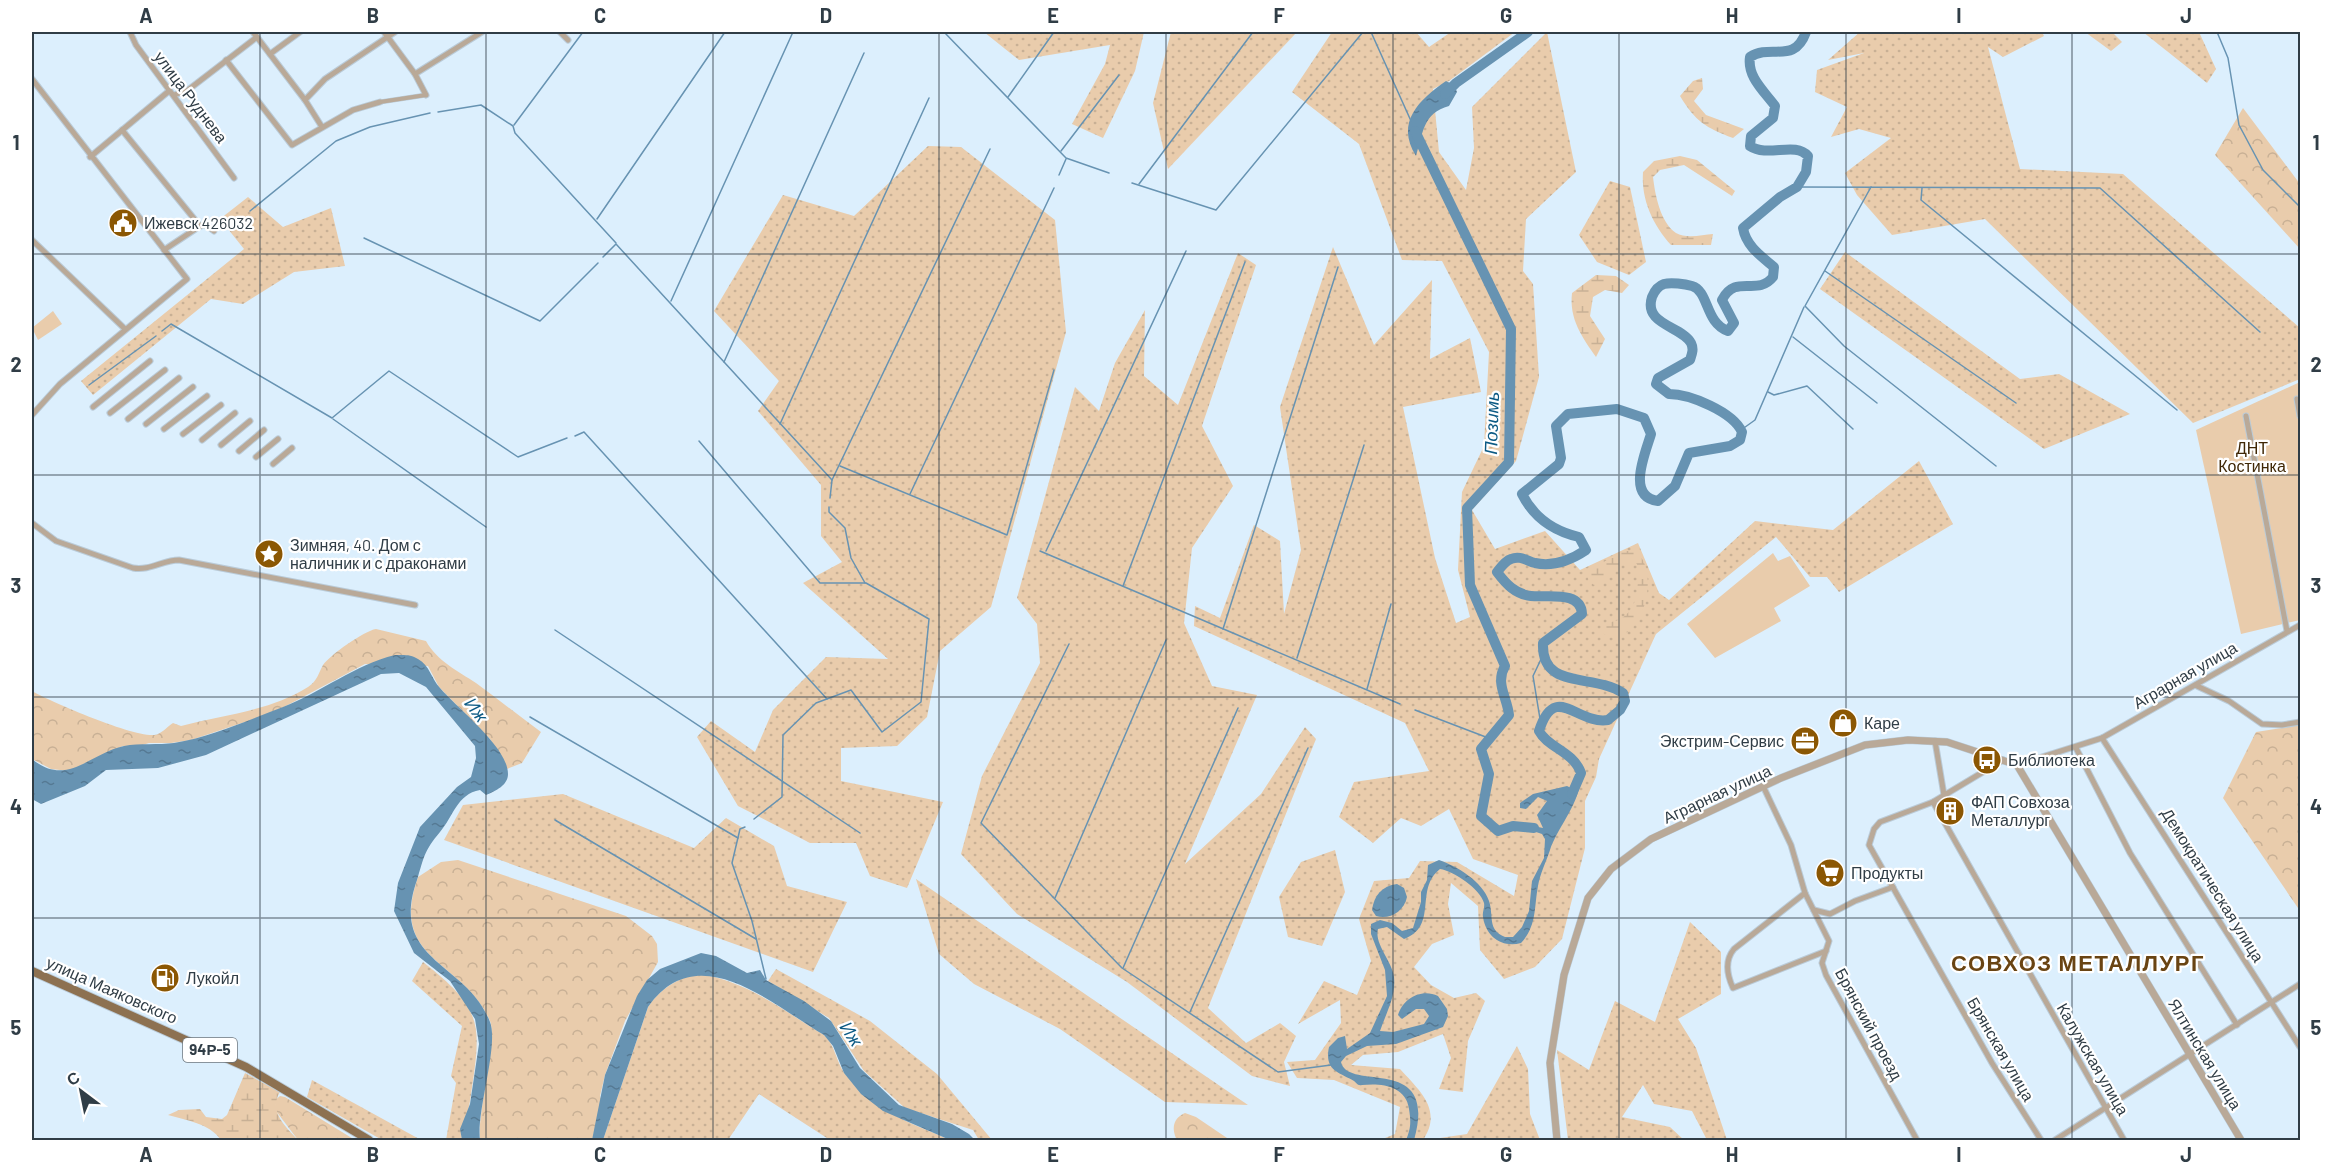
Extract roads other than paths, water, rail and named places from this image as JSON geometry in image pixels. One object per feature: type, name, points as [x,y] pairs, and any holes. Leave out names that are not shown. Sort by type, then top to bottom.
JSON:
[{"type":"main road","name":"улица Маяковского","points":[[32,971],[246,1067],[369,1140]]},
{"type":"street","name":"улица Руднева","points":[[130,32],[136,45],[234,178]]},
{"type":"street","points":[[270,54],[300,32]]},
{"type":"street","points":[[305,100],[325,79],[386,34],[395,32]]},
{"type":"street","points":[[415,74],[482,32]]},
{"type":"street","points":[[561,32],[568,40]]},
{"type":"street","points":[[90,157],[172,93],[188,90],[255,34],[305,100],[322,127]]},
{"type":"street","points":[[226,60],[292,145],[353,110],[380,102],[426,95],[415,74],[386,34]]},
{"type":"street","points":[[32,78],[90,157],[187,279],[60,384],[32,415]]},
{"type":"street","points":[[122,130],[200,226]]},
{"type":"street","points":[[164,250],[200,226],[206,225],[214,231]]},
{"type":"street","points":[[32,240],[125,329]]},
{"type":"street","points":[[93,406],[150,361]]},
{"type":"street","points":[[110,413],[165,370]]},
{"type":"street","points":[[128,419],[179,378]]},
{"type":"street","points":[[146,424],[193,387]]},
{"type":"street","points":[[164,429],[207,396]]},
{"type":"street","points":[[2297,399],[2301,416]]},
{"type":"street","points":[[183,434],[221,405]]},
{"type":"street","points":[[202,440],[235,413]]},
{"type":"street","points":[[2246,416],[2287,631]]},
{"type":"street","points":[[221,445],[250,421]]},
{"type":"street","points":[[239,451],[264,430]]},
{"type":"street","points":[[256,457],[278,439]]},
{"type":"street","points":[[273,464],[291,448]]},
{"type":"street","points":[[32,523],[56,541],[133,568],[143,570],[170,560],[179,561],[415,605]]},
{"type":"street","name":"Аграрная улица","points":[[1557,1140],[1550,1078],[1553,1040],[1570,950],[1588,898],[1608,872],[1651,839],[1763,786],[1865,745],[1891,741],[1935,741],[1960,744],[2017,765],[2076,748],[2102,738],[2198,686],[2287,631],[2301,625]]},
{"type":"street","points":[[2198,686],[2229,701],[2262,724],[2301,722]]},
{"type":"street","name":"Демократическая улица","points":[[2102,738],[2301,1047]]},
{"type":"street","points":[[1935,741],[1944,795]]},
{"type":"street","points":[[2076,748],[2130,853],[2236,1025]]},
{"type":"street","points":[[1933,802],[2003,760]]},
{"type":"street","name":"Ялтинская улица","points":[[2017,765],[2241,1140]]},
{"type":"street","name":"Брянский проезд","points":[[1763,786],[1791,845],[1805,893],[1829,941],[1822,963],[1826,975],[1917,1140]]},
{"type":"street","name":"Брянская улица","points":[[1933,802],[1880,822],[1874,829],[1869,845],[1992,1063],[2041,1140]]},
{"type":"street","name":"Калужская улица","points":[[1933,802],[2124,1140]]},
{"type":"street","points":[[1814,910],[1830,914],[1855,901],[1893,887]]},
{"type":"street","points":[[1805,893],[1734,949],[1728,958],[1727,976],[1732,988],[1826,951]]},
{"type":"street","points":[[2055,1140],[2301,984]]},
{"type":"water","points":[[1446,81],[1454,85],[1457,92],[1449,106],[1440,109],[1425,125],[1416,156],[1410,144],[1409,122],[1419,104]]},
{"type":"water","name":"Иж","points":[[395,655],[413,656],[425,665],[440,688],[491,740],[506,763],[508,774],[504,784],[497,789],[486,795],[480,790],[472,792],[456,807],[425,854],[411,907],[413,928],[422,945],[434,959],[465,986],[479,1002],[490,1022],[492,1047],[481,1113],[480,1140],[462,1140],[460,1129],[470,1104],[479,1044],[475,1019],[450,981],[414,953],[394,911],[398,883],[420,827],[457,787],[471,777],[476,758],[475,746],[426,687],[399,673],[381,674],[206,755],[158,768],[106,770],[85,786],[41,804],[32,799],[32,759],[45,767],[56,770],[68,769],[124,746],[174,743],[202,737],[283,707],[366,665]]},
{"type":"water","points":[[1579,782],[1576,798],[1553,842],[1542,872],[1530,930],[1521,943],[1507,944],[1491,935],[1483,917],[1482,898],[1459,877],[1440,869],[1432,877],[1428,887],[1424,916],[1415,933],[1404,939],[1387,927],[1378,929],[1377,935],[1381,947],[1394,977],[1392,998],[1380,1031],[1393,1032],[1424,1024],[1429,1016],[1424,1009],[1416,1009],[1402,1019],[1398,1015],[1409,999],[1420,994],[1438,996],[1447,1009],[1448,1016],[1443,1027],[1396,1044],[1367,1046],[1346,1056],[1341,1062],[1347,1071],[1404,1085],[1414,1095],[1418,1113],[1414,1140],[1406,1140],[1410,1118],[1407,1101],[1403,1095],[1398,1090],[1384,1085],[1358,1085],[1334,1070],[1328,1055],[1329,1047],[1338,1038],[1345,1036],[1347,1049],[1370,1033],[1387,996],[1385,970],[1371,934],[1371,924],[1380,920],[1392,923],[1402,931],[1413,928],[1421,902],[1421,892],[1427,880],[1428,865],[1439,860],[1454,866],[1481,887],[1489,901],[1492,922],[1496,931],[1505,937],[1513,937],[1522,927],[1529,911],[1532,881],[1544,858],[1545,839],[1542,834],[1521,827],[1529,825],[1543,828],[1537,815],[1547,801],[1538,797],[1526,809],[1520,808],[1520,803],[1533,794],[1567,786],[1571,788]]},
{"type":"water","points":[[1397,884],[1404,888],[1407,897],[1403,907],[1391,916],[1376,916],[1372,910],[1377,896],[1383,889]]},
{"type":"water","name":"Иж","points":[[701,953],[716,956],[747,973],[760,970],[766,980],[804,1001],[831,1021],[860,1068],[899,1105],[952,1124],[975,1140],[950,1140],[883,1111],[861,1094],[844,1073],[833,1046],[824,1035],[758,994],[735,983],[712,976],[689,977],[668,987],[648,1007],[603,1140],[592,1140],[605,1075],[637,996],[647,980],[660,969]]},
{"type":"waterway","points":[[514,125],[583,32]]},
{"type":"waterway","points":[[597,219],[725,32]]},
{"type":"waterway","points":[[671,301],[793,32]]},
{"type":"waterway","points":[[944,32],[1066,158],[1109,173]]},
{"type":"waterway","points":[[1008,97],[1054,32]]},
{"type":"waterway","points":[[1139,184],[1253,32]]},
{"type":"waterway","points":[[1132,183],[1216,210],[1363,32]]},
{"type":"waterway","points":[[1371,32],[1411,121]]},
{"type":"waterway","name":"Позимь","points":[[1445,94],[1456,83],[1528,32]]},
{"type":"waterway","name":"Позимь","points":[[1572,794],[1581,773],[1572,760],[1548,742],[1539,731],[1545,716],[1552,709],[1560,707],[1597,720],[1608,720],[1620,710],[1625,701],[1623,693],[1611,687],[1560,675],[1551,668],[1545,658],[1543,643],[1582,614],[1576,601],[1570,598],[1531,596],[1520,593],[1507,584],[1497,572],[1505,563],[1514,558],[1548,564],[1568,560],[1586,550],[1579,537],[1561,531],[1538,517],[1522,494],[1559,464],[1561,458],[1556,426],[1568,414],[1617,409],[1644,418],[1651,434],[1642,463],[1640,483],[1648,498],[1658,501],[1675,486],[1689,453],[1730,446],[1740,440],[1742,432],[1730,418],[1720,411],[1688,397],[1669,394],[1656,384],[1658,378],[1690,360],[1693,349],[1686,337],[1653,314],[1652,297],[1656,289],[1664,284],[1692,286],[1702,294],[1715,321],[1728,331],[1734,323],[1722,300],[1728,292],[1740,286],[1767,283],[1773,277],[1774,267],[1759,255],[1747,240],[1743,228],[1780,197],[1797,187],[1806,172],[1808,156],[1796,150],[1765,151],[1750,146],[1751,136],[1773,118],[1775,106],[1754,77],[1750,57],[1758,53],[1789,51],[1801,42],[1806,32]]},
{"type":"waterway","points":[[2217,32],[2228,58],[2239,125],[2263,170],[2300,207]]},
{"type":"waterway","points":[[724,362],[864,53]]},
{"type":"waterway","points":[[1061,151],[1119,75]]},
{"type":"waterway","points":[[780,424],[929,98]]},
{"type":"waterway","points":[[438,112],[481,105],[513,126],[515,133],[616,243]]},
{"type":"waterway","points":[[250,211],[336,141],[370,127],[430,113]]},
{"type":"waterway","name":"Позимь","points":[[1415,131],[1511,329],[1509,462],[1467,508],[1470,585],[1505,666],[1501,684],[1509,715],[1481,749],[1489,774],[1481,816],[1498,831],[1513,826],[1534,828]]},
{"type":"waterway","points":[[830,498],[832,480],[990,149]]},
{"type":"waterway","points":[[1059,175],[1066,159]]},
{"type":"waterway","points":[[1797,187],[2100,188],[2260,332]]},
{"type":"waterway","points":[[1871,187],[1805,306],[1844,346],[1996,466]]},
{"type":"waterway","points":[[910,494],[1054,188]]},
{"type":"waterway","points":[[1922,188],[1921,200],[2177,410]]},
{"type":"waterway","points":[[364,238],[540,321],[598,263]]},
{"type":"waterway","points":[[603,257],[616,244],[832,480]]},
{"type":"waterway","points":[[1046,551],[1186,251]]},
{"type":"waterway","points":[[1123,586],[1245,262]]},
{"type":"waterway","points":[[1223,629],[1338,267]]},
{"type":"waterway","points":[[1825,271],[2016,403]]},
{"type":"waterway","points":[[1741,430],[1755,420],[1804,307]]},
{"type":"waterway","points":[[162,331],[171,324],[332,418],[389,371],[518,457],[567,438]]},
{"type":"waterway","points":[[89,385],[156,336]]},
{"type":"waterway","points":[[1793,337],[1877,403]]},
{"type":"waterway","points":[[840,466],[1007,535],[1054,370]]},
{"type":"waterway","points":[[1768,392],[1774,395],[1807,386],[1853,429]]},
{"type":"waterway","points":[[333,419],[486,527]]},
{"type":"waterway","points":[[575,436],[584,432],[827,699]]},
{"type":"waterway","points":[[699,441],[820,583],[866,583],[929,619],[921,702],[882,732],[851,690],[816,703],[783,735],[782,797],[754,819]]},
{"type":"waterway","points":[[1297,658],[1364,445]]},
{"type":"waterway","points":[[829,507],[829,512],[845,528],[851,558],[865,583]]},
{"type":"waterway","points":[[1040,551],[1400,704]]},
{"type":"waterway","points":[[1367,689],[1391,604]]},
{"type":"waterway","points":[[555,630],[860,833]]},
{"type":"waterway","points":[[1055,898],[1166,640]]},
{"type":"waterway","points":[[1069,644],[981,823],[1122,968],[1278,1072],[1331,1065]]},
{"type":"waterway","points":[[1541,725],[1533,676],[1543,655]]},
{"type":"waterway","points":[[1123,968],[1238,708]]},
{"type":"waterway","points":[[1415,710],[1491,739]]},
{"type":"waterway","points":[[530,717],[738,838]]},
{"type":"waterway","points":[[1190,1012],[1308,748]]},
{"type":"waterway","points":[[555,820],[756,939]]},
{"type":"waterway","points":[[745,827],[740,829],[732,863],[752,921],[766,979]]},
{"type":"place","name":"Ижевск 426032","points":[[123,223]]},
{"type":"place","name":"Зимняя, 40. Дом с наличник и с драконами","points":[[269,554]]},
{"type":"place","name":"Каре","points":[[1843,723]]},
{"type":"place","name":"Экстрим-Сервис","points":[[1805,741]]},
{"type":"place","name":"Библиотека","points":[[1987,760]]},
{"type":"place","name":"ФАП Совхоза Металлург","points":[[1950,811]]},
{"type":"place","name":"Продукты","points":[[1830,873]]},
{"type":"place","name":"Лукойл","points":[[165,978]]},
{"type":"district","name":"СОВХОЗ МЕТАЛЛУРГ","points":[[2078,963]]},
{"type":"park label","name":"ДНТ Костинка","points":[[2252,457]]}]
